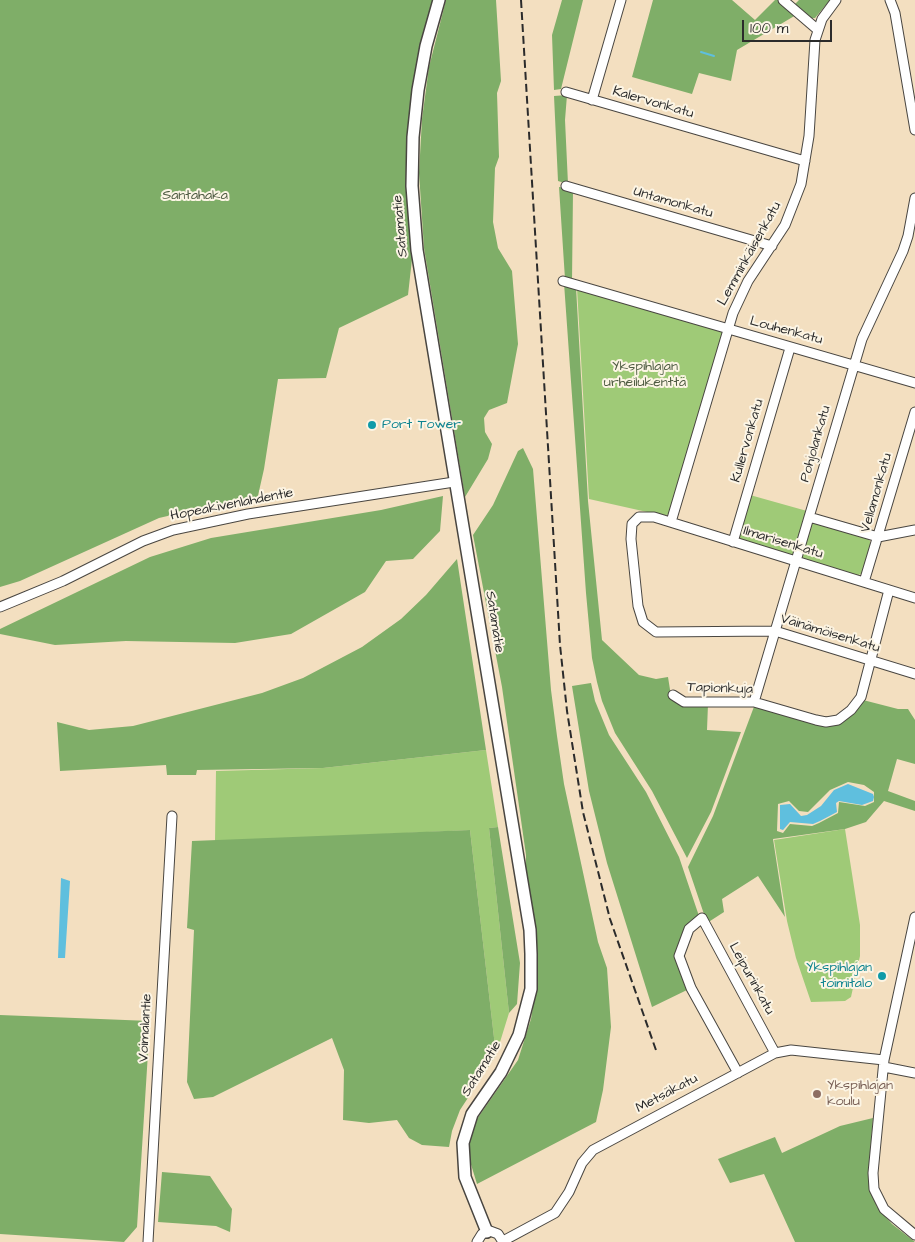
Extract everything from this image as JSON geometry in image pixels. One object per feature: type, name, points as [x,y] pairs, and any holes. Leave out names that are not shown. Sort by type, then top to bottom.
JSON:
[{"type":"main road","name":"Satamatie","points":[[439,0],[426,46],[418,90],[412,151],[412,186],[417,250],[454,482],[530,930],[531,954],[531,989],[517,1040],[496,1082],[472,1114],[463,1143],[465,1177],[487,1232]]},
{"type":"street","name":"Kalervonkatu","points":[[621,0],[592,100],[805,161]]},
{"type":"street","points":[[783,0],[818,30]]},
{"type":"street","name":"Lemminkäisenkatu","points":[[671,522],[727,329],[748,281],[772,246],[792,208],[801,184],[810,118],[812,57],[822,19],[836,0]]},
{"type":"street","points":[[890,0],[895,13],[915,130]]},
{"type":"street","points":[[566,92],[592,100]]},
{"type":"street","name":"Untamonkatu","points":[[566,186],[772,246]]},
{"type":"street","name":"Pohjolankatu","points":[[754,702],[854,364],[868,321],[898,262],[908,236],[915,198]]},
{"type":"street","name":"Louhenkatu","points":[[563,281],[915,383]]},
{"type":"street","name":"Kullervonkatu","points":[[733,542],[790,348]]},
{"type":"street","name":"Vellamonkatu","points":[[864,582],[915,412]]},
{"type":"street","name":"Hopeakivenlahdentie","points":[[0,607],[63,581],[144,541],[173,530],[248,514],[454,482]]},
{"type":"street","name":"Ilmarisenkatu","points":[[643,516],[671,522],[915,598]]},
{"type":"street","name":"Väinämöisenkatu","points":[[643,516],[632,524],[631,540],[638,606],[643,622],[649,628],[663,634],[776,631],[915,674]]},
{"type":"street","points":[[809,517],[878,537],[915,530]]},
{"type":"street","points":[[870,661],[889,590]]},
{"type":"street","name":"Tapionkuja","points":[[673,695],[684,702],[754,702],[826,722],[838,720],[861,697],[870,661]]},
{"type":"street","name":"Voimalantie","points":[[148,1242],[172,816]]},
{"type":"street","points":[[915,917],[910,961],[884,1064],[873,1173],[874,1189],[884,1209],[915,1235]]},
{"type":"street","name":"Leipurinkatu","points":[[738,1073],[691,988],[679,956],[689,930],[702,918],[775,1053]]},
{"type":"street","name":"Metsäkatu","points":[[503,1241],[555,1212],[569,1192],[582,1163],[593,1150],[775,1053],[791,1050],[884,1064],[915,1073]]},
{"type":"street","points":[[477,1242],[482,1234],[487,1232],[498,1234],[503,1241]]},
{"type":"green space","name":"Santahaka","points":[[0,0],[435,0],[419,65],[413,250],[408,295],[339,328],[326,378],[278,379],[264,469],[257,500],[202,508],[159,518],[20,581],[0,587]]},
{"type":"green space","points":[[446,0],[496,0],[501,81],[497,93],[499,157],[495,168],[493,222],[498,248],[512,271],[518,344],[507,403],[489,410],[484,418],[485,432],[492,444],[488,459],[465,497],[424,248],[419,173],[422,119],[429,67]]},
{"type":"green space","points":[[562,0],[583,0],[561,89],[554,90],[552,35]]},
{"type":"green space","points":[[653,0],[732,0],[755,20],[775,0],[779,0],[796,15],[737,50],[731,81],[699,73],[692,94],[632,77]]},
{"type":"green space","points":[[799,0],[830,0],[815,18],[809,18],[794,5]]},
{"type":"green space","points":[[567,95],[565,120],[568,184],[558,181],[554,96]]},
{"type":"green space","points":[[559,187],[566,188],[567,192],[573,191],[572,281],[565,279]]},
{"type":"green space","points":[[564,283],[576,287],[588,501],[602,640],[639,675],[656,679],[668,677],[671,696],[708,704],[707,730],[741,732],[711,812],[687,858],[652,791],[615,733],[602,701],[597,682],[592,658],[586,593]]},
{"type":"green space","name":"Ykspihlajan urheilukenttä","points":[[577,288],[724,331],[670,513],[665,516],[589,499]]},
{"type":"green space","points":[[523,448],[533,469],[551,690],[564,784],[598,942],[607,968],[611,1027],[603,1090],[596,1122],[477,1184],[469,1158],[470,1141],[477,1119],[518,1060],[531,1019],[537,982],[537,938],[526,882],[526,855],[502,687],[473,535],[493,505],[518,451]]},
{"type":"green space","points":[[750,495],[807,511],[795,552],[790,556],[737,539]]},
{"type":"green space","points":[[443,496],[440,531],[413,559],[386,561],[365,592],[291,634],[235,643],[126,641],[55,645],[0,634],[0,629],[150,557],[211,538],[381,510]]},
{"type":"green space","points":[[814,520],[868,536],[872,547],[864,572],[857,576],[803,560],[801,554],[810,522]]},
{"type":"green space","points":[[457,559],[486,750],[323,768],[197,770],[196,775],[167,775],[166,765],[60,771],[57,722],[89,730],[133,726],[262,693],[303,678],[362,647],[401,619],[426,595]]},
{"type":"green space","points":[[591,683],[595,701],[609,735],[646,792],[679,857],[699,916],[686,927],[676,955],[687,990],[652,1007],[607,863],[589,791],[572,686]]},
{"type":"green space","points":[[863,700],[898,709],[908,709],[915,720],[915,764],[897,759],[888,791],[915,801],[915,811],[884,801],[866,822],[845,829],[773,839],[785,917],[758,876],[722,899],[724,912],[707,923],[688,867],[713,816],[755,704],[824,725]],"holes":[[[848,782],[864,785],[874,792],[874,802],[865,806],[839,802],[838,813],[819,823],[812,826],[790,824],[783,833],[777,831],[778,804],[789,801],[799,811],[808,812],[830,790]]]},
{"type":"green space","points":[[486,750],[498,827],[489,828],[509,1013],[496,1055],[470,830],[215,842],[216,771],[323,768]]},
{"type":"green space","points":[[498,827],[520,963],[517,1004],[509,1013],[489,828]]},
{"type":"green space","points":[[845,829],[860,925],[860,956],[851,997],[845,1001],[811,1002],[796,958],[787,921],[774,840]]},
{"type":"green space","points":[[470,830],[496,1055],[460,1110],[452,1131],[449,1147],[422,1145],[409,1138],[397,1120],[369,1123],[343,1120],[344,1070],[332,1038],[213,1097],[194,1099],[187,1082],[194,930],[187,928],[192,841]]},
{"type":"green space","points":[[0,1015],[150,1021],[137,1227],[124,1242],[0,1234]]},
{"type":"green space","points":[[873,1118],[868,1176],[870,1189],[877,1207],[892,1224],[915,1242],[795,1242],[764,1174],[730,1183],[718,1159],[775,1137],[782,1153],[840,1126]]},
{"type":"green space","points":[[162,1172],[210,1176],[232,1209],[230,1232],[216,1226],[158,1222]]},
{"type":"water","points":[[848,784],[873,794],[873,801],[862,805],[839,801],[836,803],[837,812],[820,821],[813,824],[790,822],[783,830],[780,829],[780,805],[790,804],[801,816],[807,815],[821,806],[834,790]]},
{"type":"water","points":[[61,878],[70,881],[65,958],[58,958]]},
{"type":"waterway","points":[[701,52],[714,56]]},
{"type":"railway","points":[[521,0],[560,645],[567,711],[583,812],[610,919],[657,1053]]},
{"type":"place","name":"Port Tower","points":[[372,425]]},
{"type":"place","name":"Ykspihlajan toimitalo","points":[[882,976]]},
{"type":"place","name":"Ykspihlajan koulu","points":[[817,1094]]}]
